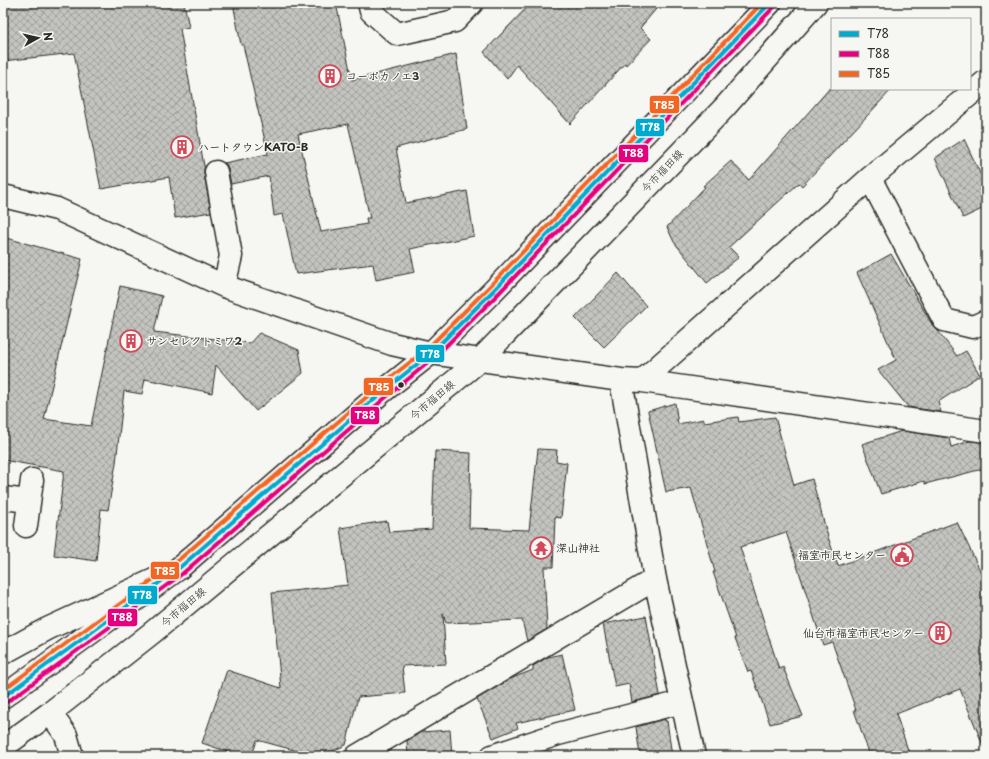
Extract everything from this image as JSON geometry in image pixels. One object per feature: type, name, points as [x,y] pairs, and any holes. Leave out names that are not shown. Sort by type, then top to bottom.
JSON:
[{"type":"street","points":[[369,3],[371,11],[397,34],[455,21],[472,3]]},
{"type":"street","points":[[3,696],[178,569],[375,398],[431,353],[500,284],[770,3]]},
{"type":"street","name":"今市福田線","points":[[3,747],[50,713],[154,632],[480,360],[724,108],[816,3]]},
{"type":"street","points":[[632,380],[986,81]]},
{"type":"street","points":[[216,172],[231,256],[224,286]]},
{"type":"street","points":[[870,178],[944,320],[973,327],[986,321]]},
{"type":"street","points":[[3,196],[57,210],[224,286],[392,344],[431,353],[632,380],[986,431]]},
{"type":"street","points":[[632,380],[655,579],[694,756]]},
{"type":"street","points":[[3,498],[30,491],[26,526]]},
{"type":"street","points":[[3,654],[46,629],[178,569]]},
{"type":"street","points":[[357,756],[655,579]]},
{"type":"street","points":[[492,756],[558,734],[682,702]]},
{"type":"street","points":[[50,713],[66,735],[72,756]]},
{"type":"building","points":[[3,3],[184,3],[189,27],[180,29],[205,166],[204,174],[211,212],[175,218],[169,177],[101,189],[74,53],[3,61]]},
{"type":"building","points":[[233,3],[336,3],[352,80],[456,54],[467,129],[396,148],[406,203],[467,191],[474,236],[410,249],[415,272],[376,280],[373,264],[296,274],[283,214],[274,216],[269,176],[231,184],[228,169],[224,163],[268,154],[243,45],[241,45]],"holes":[[[348,124],[370,218],[366,218],[367,224],[321,232],[298,134]]]},
{"type":"building","points":[[531,3],[661,3],[640,28],[651,39],[626,65],[625,63],[570,124],[517,65],[507,79],[484,52]]},
{"type":"building","points":[[829,89],[891,90],[802,186],[799,183],[729,247],[739,257],[707,283],[674,242],[667,227],[705,187],[703,186],[731,161],[749,180]]},
{"type":"building","points":[[964,139],[986,186],[986,207],[963,218],[935,158]]},
{"type":"building","points":[[3,237],[82,259],[44,419],[91,426],[120,286],[162,296],[154,332],[250,343],[259,333],[299,350],[303,373],[256,411],[216,365],[212,393],[145,379],[142,394],[124,391],[116,463],[108,510],[101,509],[96,561],[54,555],[64,471],[3,460]]},
{"type":"building","points":[[891,254],[933,326],[957,356],[966,351],[980,375],[938,402],[941,412],[908,407],[878,370],[896,360],[857,273]]},
{"type":"building","points":[[618,273],[646,306],[604,347],[575,318]]},
{"type":"building","points":[[675,403],[678,424],[704,419],[704,422],[738,417],[739,422],[775,417],[794,485],[812,479],[828,537],[838,566],[957,522],[986,583],[986,750],[960,689],[896,714],[910,756],[870,756],[854,710],[856,710],[832,642],[823,645],[786,532],[740,547],[779,669],[783,667],[803,716],[770,724],[751,671],[748,672],[735,638],[713,572],[715,572],[691,488],[666,492],[648,411]]},
{"type":"building","points":[[902,431],[949,438],[951,447],[970,441],[986,443],[986,468],[925,484],[924,481],[881,494],[862,444]]},
{"type":"building","points":[[538,449],[557,450],[556,461],[567,463],[561,518],[555,517],[553,567],[544,567],[547,629],[527,641],[522,620],[446,623],[443,614],[446,664],[402,666],[405,693],[358,697],[346,745],[321,756],[316,756],[257,740],[252,756],[240,756],[202,743],[227,670],[281,688],[272,593],[348,585],[340,528],[387,521],[389,532],[432,529],[435,451],[471,453],[469,528],[529,530]]},
{"type":"building","points":[[646,616],[660,695],[632,702],[629,684],[615,687],[603,624]]},
{"type":"building","points":[[562,654],[575,710],[516,723],[518,728],[493,738],[477,699],[510,679],[533,670],[533,666],[548,657]]},
{"type":"building","points":[[665,719],[665,721],[667,721],[672,756],[640,756],[636,727]]},
{"type":"building","points":[[450,730],[452,756],[408,756],[407,741],[421,732]]},
{"type":"transit line","name":"T85","points":[[3,690],[174,564],[377,388],[427,349],[490,286],[762,3]]},
{"type":"transit line","name":"T78","points":[[3,697],[178,569],[381,393],[431,353],[494,290],[770,3]]},
{"type":"transit line","name":"T88","points":[[7,702],[182,574],[385,398],[435,357],[498,294],[774,7]]},
{"type":"place","name":"コーポカノエ3","points":[[330,76]]},
{"type":"place","name":"ハートタウンKATO-B","points":[[182,147]]},
{"type":"place","name":"サンセレクトミワ2","points":[[131,341]]},
{"type":"place","name":"深山神社","points":[[541,548]]},
{"type":"place","name":"福室市民センター","points":[[902,555]]},
{"type":"place","name":"仙台市福室市民センター","points":[[940,633]]}]
